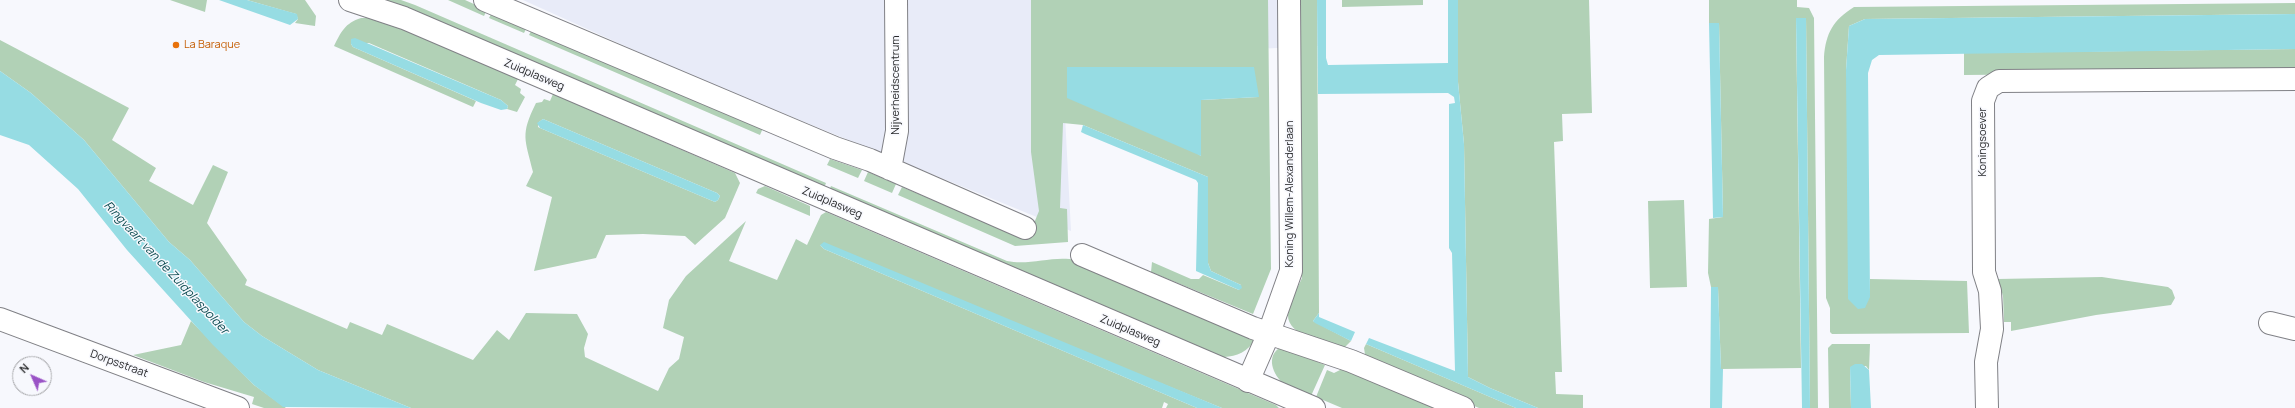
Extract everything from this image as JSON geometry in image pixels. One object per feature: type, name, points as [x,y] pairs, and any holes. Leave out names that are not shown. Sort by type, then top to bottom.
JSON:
[{"type":"street","name":"Zuidplasweg","points":[[350,0],[404,18],[1314,408]]},
{"type":"street","points":[[485,0],[516,6],[835,148],[890,169],[1025,228]]},
{"type":"street","name":"Nijverheidscentrum","points":[[890,169],[897,131],[896,0]]},
{"type":"street","name":"Koning Willem-Alexanderlaan","points":[[1248,381],[1269,333],[1291,266],[1289,0]]},
{"type":"street","name":"Koningsoever","points":[[1987,408],[1986,362],[1992,329],[1990,291],[1984,272],[1983,101],[1988,88],[2000,81],[2295,79]]},
{"type":"street","points":[[1082,256],[1253,328],[1351,361],[1463,408]]},
{"type":"street","name":"Dorpsstraat","points":[[0,319],[238,408]]},
{"type":"street","points":[[2270,323],[2295,329]]},
{"type":"shaded area","points":[[523,0],[1321,0],[1320,46],[1062,58],[1071,231],[687,74]]},
{"type":"green space","points":[[170,0],[207,0],[205,12]]},
{"type":"green space","points":[[247,0],[305,0],[316,16],[315,26],[295,23],[298,19],[296,14]]},
{"type":"green space","points":[[382,0],[401,0],[415,5],[826,183],[824,188]]},
{"type":"green space","points":[[448,0],[465,0],[487,10],[484,16]]},
{"type":"green space","points":[[1031,0],[1268,0],[1271,269],[1253,314],[1151,272],[1152,262],[1191,279],[1199,279],[1203,275],[1239,290],[1241,285],[1211,271],[1208,263],[1208,177],[1083,125],[1063,123],[1060,208],[1067,209],[1068,242],[1015,246],[898,195],[902,187],[1027,240],[1039,211],[1031,152]],"holes":[[[1067,67],[1258,97],[1201,100],[1201,156]]]},
{"type":"green space","points":[[1298,0],[1317,0],[1319,313],[1313,321],[1351,341],[1341,351],[1301,334],[1289,322],[1288,315],[1292,301],[1302,278]]},
{"type":"green space","points":[[1342,0],[1423,0],[1423,5],[1342,7]]},
{"type":"green space","points":[[1458,0],[1589,0],[1592,113],[1562,114],[1563,141],[1554,142],[1562,372],[1555,372],[1556,394],[1583,395],[1583,408],[1538,408],[1468,377],[1464,144],[1458,82]]},
{"type":"green space","points":[[1709,0],[1797,0],[1797,7],[1809,8],[1814,18],[1818,408],[1810,408],[1806,18],[1796,18],[1801,368],[1721,369],[1718,288],[1711,287],[1708,273],[1709,219],[1723,217],[1719,23],[1709,23]]},
{"type":"green space","points":[[2295,3],[2295,14],[1865,19],[1849,26],[1846,70],[1870,297],[1870,279],[1967,281],[1969,333],[1832,334],[1830,332],[1830,308],[1826,298],[1824,57],[1825,48],[1832,28],[1841,17],[1854,7]]},
{"type":"green space","points":[[492,12],[527,27],[524,33],[489,18]]},
{"type":"green space","points":[[361,18],[370,18],[398,27],[518,79],[515,85],[521,89],[520,93],[525,97],[517,112],[507,109],[508,106],[501,100],[369,43],[351,44],[353,47],[476,101],[473,107],[334,46],[347,25]]},
{"type":"green space","points":[[532,29],[763,128],[760,135],[529,35]]},
{"type":"green space","points":[[0,40],[129,108],[112,140],[156,168],[149,181],[193,205],[213,165],[228,172],[207,223],[247,280],[245,285],[347,329],[350,322],[382,335],[387,324],[473,360],[497,330],[509,340],[526,313],[577,314],[588,334],[584,348],[585,357],[658,391],[669,368],[679,359],[684,337],[663,328],[669,300],[686,276],[746,221],[729,261],[777,280],[796,239],[807,245],[821,215],[826,212],[1276,405],[1279,408],[1222,408],[820,245],[824,249],[1197,408],[1166,408],[1168,404],[1164,402],[1162,408],[411,408],[318,370],[262,336],[244,322],[190,260],[169,242],[84,140],[31,93],[0,71]]},
{"type":"green space","points":[[2295,49],[2295,72],[1964,75],[1964,53]]},
{"type":"green space","points":[[553,94],[735,173],[740,183],[725,218],[695,245],[685,236],[643,234],[606,235],[596,258],[534,271],[552,197],[526,186],[533,172],[526,144],[526,130],[536,103],[542,102],[544,99],[550,101]],"holes":[[[543,119],[717,193],[720,196],[715,202],[540,128],[538,127],[539,122]]]},
{"type":"green space","points":[[830,159],[862,170],[858,178],[827,165]]},
{"type":"green space","points":[[868,172],[896,184],[892,193],[864,181]]},
{"type":"green space","points":[[765,186],[810,206],[810,216],[756,193],[758,189]]},
{"type":"green space","points":[[831,186],[1007,261],[1024,262],[1059,259],[1076,260],[1253,339],[1253,343],[1242,353],[1219,357],[829,191]]},
{"type":"green space","points":[[1684,200],[1687,287],[1650,288],[1648,201]]},
{"type":"green space","points":[[2102,277],[2168,287],[2172,290],[2175,298],[2171,305],[2096,315],[2011,331],[2011,322],[2004,322],[2003,296],[1998,279]]},
{"type":"green space","points":[[191,321],[254,385],[286,408],[264,408],[252,404],[254,397],[204,382],[133,355],[181,345]]},
{"type":"green space","points":[[1366,344],[1516,408],[1479,408],[1366,361],[1364,348]]},
{"type":"green space","points":[[1832,344],[1870,344],[1869,370],[1866,366],[1850,367],[1851,408],[1829,408],[1828,348]]},
{"type":"green space","points":[[1281,347],[1325,365],[1311,396],[1287,386],[1277,376],[1272,366],[1272,360],[1273,355]]},
{"type":"green space","points":[[1344,368],[1446,408],[1342,408],[1316,397],[1327,370],[1334,373]]},
{"type":"water","points":[[219,0],[247,0],[297,14],[298,19],[290,25]]},
{"type":"water","points":[[1317,0],[1326,0],[1326,58],[1328,65],[1448,63],[1448,0],[1458,0],[1458,82],[1464,144],[1468,377],[1538,408],[1516,408],[1366,344],[1369,338],[1455,371],[1452,253],[1449,248],[1449,104],[1455,103],[1454,97],[1448,93],[1318,94]]},
{"type":"water","points":[[2295,14],[2295,49],[1879,55],[1872,60],[1868,73],[1870,297],[1865,308],[1858,309],[1848,299],[1846,70],[1849,26],[1865,19]]},
{"type":"water","points":[[1796,18],[1806,18],[1810,408],[1802,408]]},
{"type":"water","points":[[1709,23],[1719,23],[1723,217],[1713,218]]},
{"type":"water","points":[[355,38],[501,100],[508,106],[507,109],[501,110],[481,103],[353,47],[351,44],[351,39]]},
{"type":"water","points":[[1067,67],[1254,67],[1259,97],[1201,100],[1201,156],[1067,98]]},
{"type":"water","name":"Ringvaart van de Zuidplaspolder","points":[[0,71],[31,93],[84,140],[169,242],[190,260],[244,322],[262,336],[318,370],[411,408],[283,407],[254,385],[213,345],[127,250],[78,189],[29,145],[0,135]]},
{"type":"water","points":[[543,119],[717,193],[720,196],[715,202],[540,128],[537,123]]},
{"type":"water","points":[[1083,125],[1208,177],[1208,263],[1211,271],[1241,285],[1242,288],[1239,290],[1196,271],[1198,183],[1196,180],[1085,134],[1081,132]]},
{"type":"water","points":[[824,242],[1222,408],[1197,408],[824,249],[820,245]]},
{"type":"water","points":[[1711,287],[1718,287],[1721,369],[1723,369],[1722,408],[1710,408]]},
{"type":"water","points":[[1319,313],[1319,317],[1355,332],[1351,341],[1315,323],[1313,321]]},
{"type":"water","points":[[1855,364],[1862,364],[1869,370],[1871,408],[1851,408],[1850,367]]},
{"type":"place","name":"La Baraque","points":[[176,45]]}]
